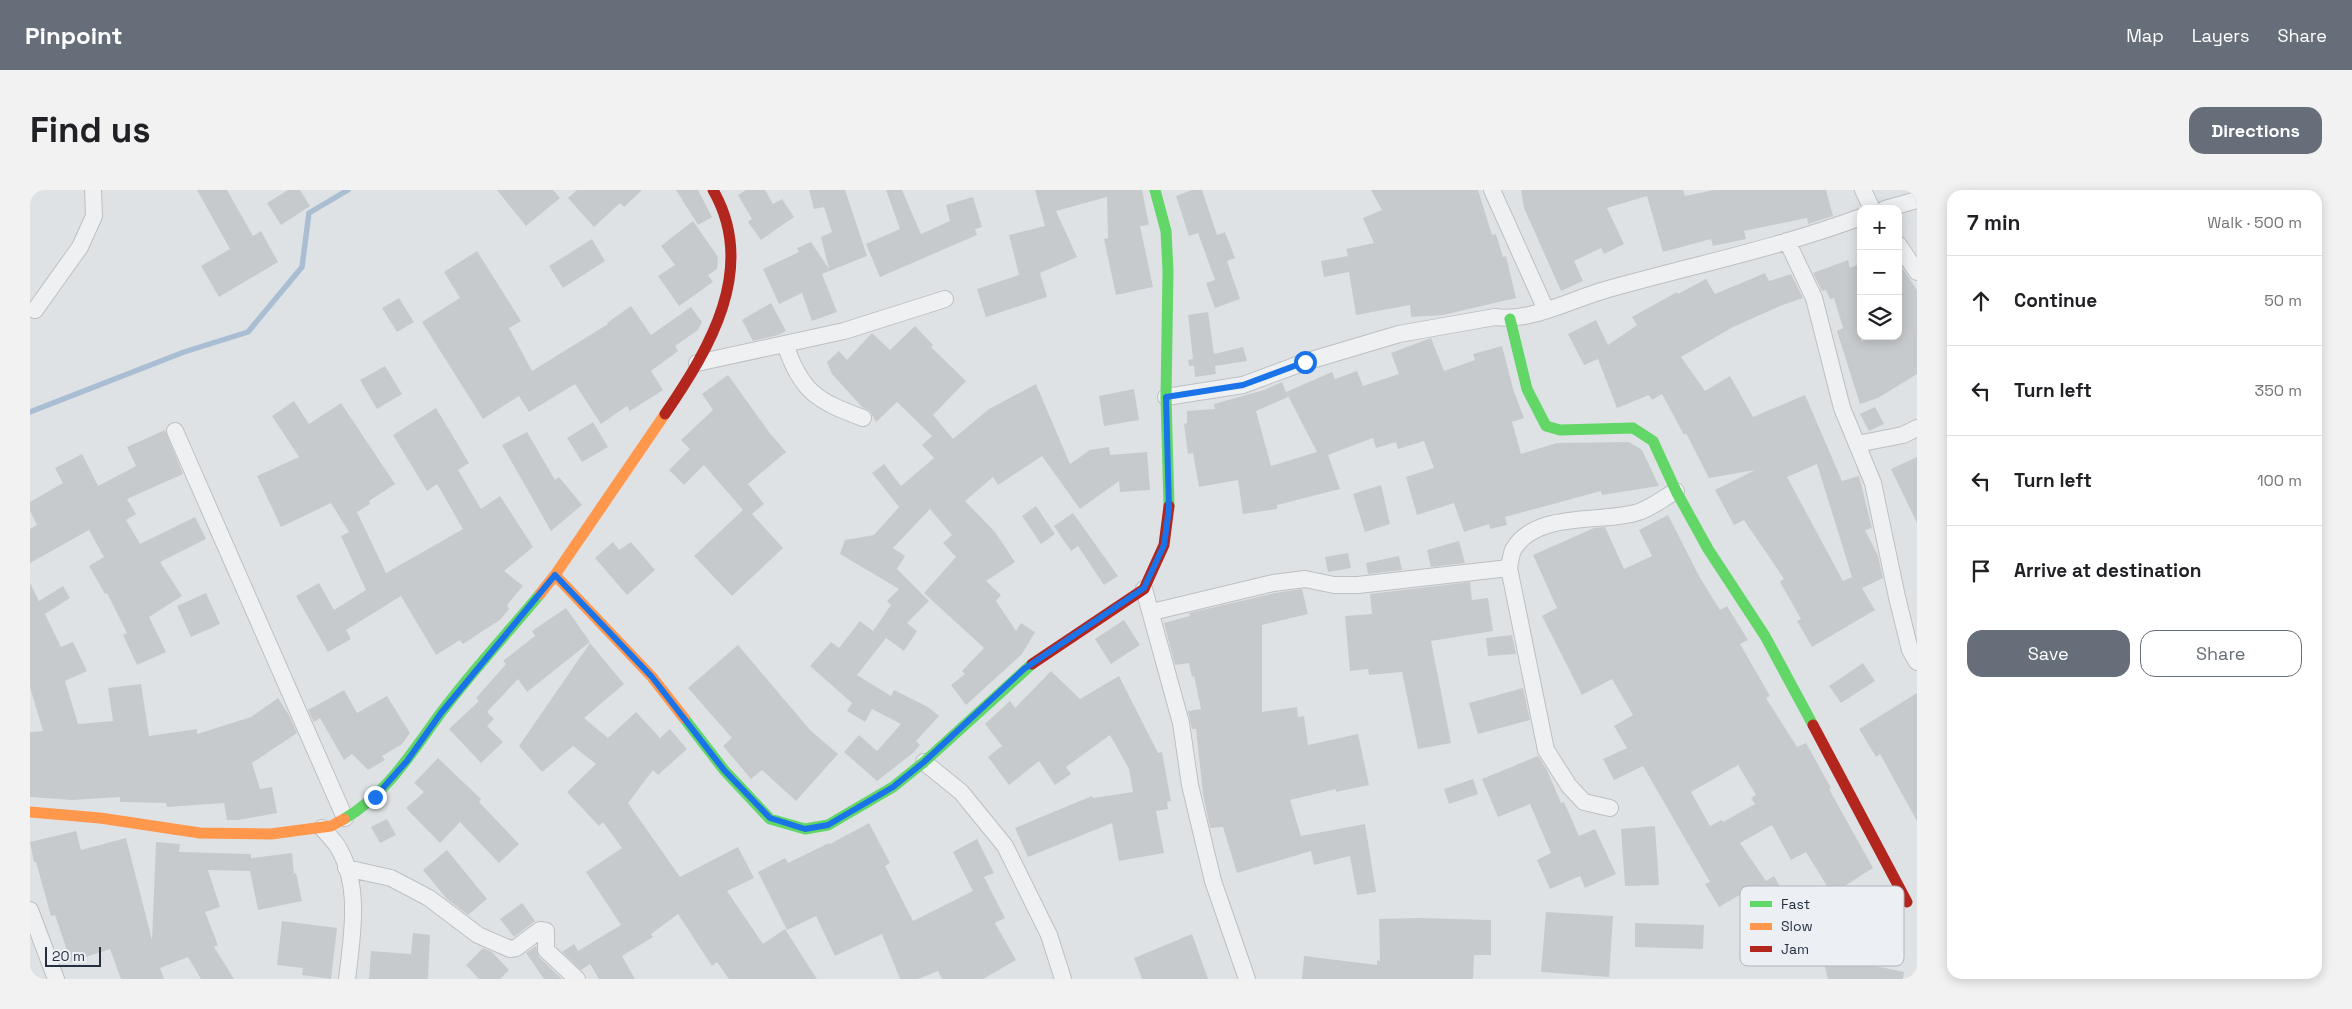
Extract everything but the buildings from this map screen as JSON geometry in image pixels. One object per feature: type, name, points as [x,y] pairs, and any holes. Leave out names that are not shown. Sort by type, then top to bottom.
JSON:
[{"type":"street","points":[[35,310],[80,247],[94,216],[93,190]]},
{"type":"street","points":[[30,812],[100,818],[200,833],[271,834],[322,828],[363,808],[401,767],[453,699],[555,575],[697,364],[722,314],[729,284],[732,259],[730,234],[724,209],[714,190]]},
{"type":"street","points":[[555,575],[652,677],[724,770],[770,818],[805,829],[828,825],[893,787],[924,762],[1024,669],[1144,588],[1164,545],[1169,509],[1166,397],[1166,231],[1155,190]]},
{"type":"street","points":[[1492,190],[1546,310]]},
{"type":"street","points":[[1863,190],[1870,205]]},
{"type":"street","points":[[1899,205],[1917,200]]},
{"type":"street","points":[[1166,397],[1243,385],[1305,362],[1399,334],[1495,317],[1510,319],[1546,310],[1602,291],[1788,242],[1857,218]]},
{"type":"street","points":[[1788,242],[1814,298],[1842,408],[1872,483],[1910,650],[1917,662]]},
{"type":"street","points":[[1902,250],[1917,272]]},
{"type":"street","points":[[697,364],[844,330],[945,299]]},
{"type":"street","points":[[1510,319],[1527,389],[1546,426],[1560,430],[1633,428],[1653,441],[1676,491],[1708,549],[1766,636],[1899,886]]},
{"type":"street","points":[[786,344],[800,380],[815,396],[836,408],[863,418]]},
{"type":"street","points":[[1857,444],[1903,435],[1917,428]]},
{"type":"street","points":[[175,431],[345,818]]},
{"type":"street","points":[[1610,808],[1584,802],[1569,786],[1546,750],[1509,568],[1513,550],[1526,535],[1546,526],[1573,520],[1637,513],[1676,491]]},
{"type":"street","points":[[1152,612],[1273,582],[1305,580],[1334,585],[1358,585],[1509,568]]},
{"type":"street","points":[[1144,588],[1181,724],[1190,785],[1213,881],[1248,979]]},
{"type":"street","points":[[924,762],[961,792],[1005,846],[1048,935],[1063,979]]},
{"type":"street","points":[[322,828],[339,849],[352,883],[352,937],[347,979]]},
{"type":"street","points":[[346,868],[391,878],[429,898],[478,935],[510,949],[516,948],[540,930],[546,931],[546,950],[577,979]]},
{"type":"street","points":[[1904,895],[1908,902]]},
{"type":"street","points":[[30,910],[56,979]]},
{"type":"waterway","points":[[30,412],[184,352],[248,332],[302,267],[309,213],[348,190]]},
{"type":"traffic: fast","points":[[1155,190],[1166,231],[1168,271],[1166,397],[1169,506]]},
{"type":"traffic: fast","points":[[1510,319],[1527,389],[1546,426],[1560,430],[1633,428],[1653,441],[1676,491],[1708,549],[1765,636],[1813,725]]},
{"type":"traffic: fast","points":[[344,819],[373,798],[397,772],[464,683],[540,594]]},
{"type":"traffic: fast","points":[[684,718],[724,770],[770,819],[805,829],[828,825],[893,787],[924,762],[1032,664]]},
{"type":"traffic: slow","points":[[540,594],[665,414]]},
{"type":"traffic: slow","points":[[555,575],[652,677],[684,718]]},
{"type":"traffic: slow","points":[[30,812],[100,818],[200,833],[271,834],[331,826],[344,819]]},
{"type":"traffic: jam","points":[[665,414],[698,362],[712,335],[723,307],[729,278],[731,249],[726,219],[713,190]]},
{"type":"traffic: jam","points":[[1032,664],[1144,589],[1164,545],[1169,506]]},
{"type":"traffic: jam","points":[[1813,725],[1899,886]]},
{"type":"traffic: jam","points":[[1904,896],[1907,902]]},
{"type":"route","points":[[375,797],[407,761],[441,713],[555,575],[652,677],[724,770],[770,818],[805,829],[828,825],[893,787],[924,762],[1024,669],[1144,588],[1164,545],[1169,509],[1166,397],[1243,385],[1305,362]]}]
